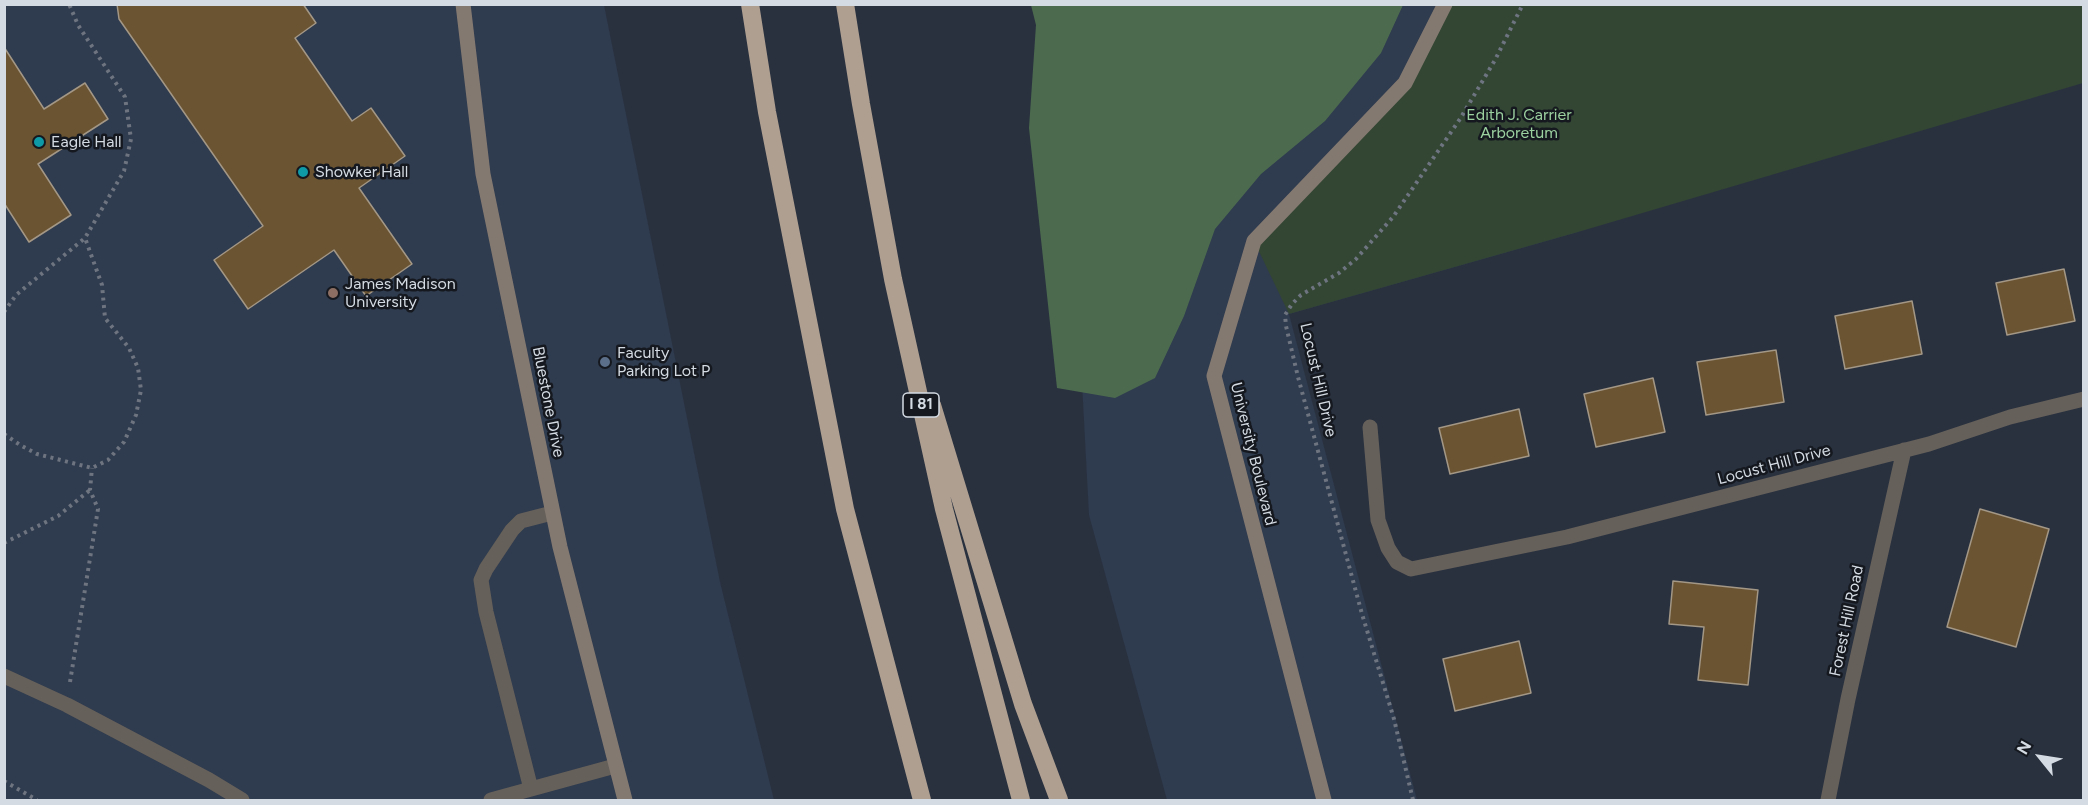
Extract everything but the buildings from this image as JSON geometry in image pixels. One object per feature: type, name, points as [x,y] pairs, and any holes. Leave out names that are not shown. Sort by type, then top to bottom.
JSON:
[{"type":"highway","points":[[750,4],[766,112],[845,509],[922,801]]},
{"type":"highway","name":"I 81","points":[[845,4],[894,279],[944,509],[1021,801]]},
{"type":"highway","points":[[894,279],[1023,704],[1059,801]]},
{"type":"street","name":"Bluestone Drive","points":[[463,4],[483,174],[552,513],[625,801]]},
{"type":"street","name":"University Boulevard","points":[[1324,801],[1214,376],[1254,242],[1405,83],[1445,4]]},
{"type":"street","name":"Locust Hill Drive","points":[[1370,427],[1378,520],[1388,548],[1397,562],[1411,568],[1567,537],[1929,444],[2010,417],[2084,399]]},
{"type":"street","name":"Forest Hill Road","points":[[1828,801],[1848,699],[1904,450]]},
{"type":"street","points":[[531,789],[486,612],[481,580],[512,530],[521,521],[552,513]]},
{"type":"street","points":[[4,676],[67,705],[209,780],[242,801]]},
{"type":"street","points":[[491,801],[615,766]]},
{"type":"path","points":[[4,312],[16,295],[85,238],[124,171],[130,139],[125,97],[78,25],[69,4]]},
{"type":"path","name":"Locust Hill Drive","points":[[1413,801],[1394,719],[1362,614],[1309,422],[1286,326],[1286,315],[1300,295],[1340,273],[1356,259],[1393,217],[1460,119],[1495,60],[1522,4]]},
{"type":"path","points":[[4,435],[37,454],[92,468],[108,460],[124,442],[136,416],[141,390],[138,368],[129,348],[105,318],[102,285],[85,238]]},
{"type":"path","points":[[67,705],[98,509],[90,490],[92,468]]},
{"type":"path","points":[[4,543],[58,516],[90,490]]},
{"type":"path","points":[[4,781],[37,801]]},
{"type":"shaded area","name":"James Madison University","points":[[5,5],[604,5],[720,582],[774,800],[5,800]]},
{"type":"shaded area","points":[[1062,5],[2083,5],[1578,232],[1289,314],[1417,800],[1167,800],[1089,515]]},
{"type":"green space","points":[[1031,5],[1403,5],[1381,53],[1325,121],[1261,174],[1215,229],[1184,316],[1155,378],[1115,398],[1057,388],[1029,128],[1036,25]]},
{"type":"green space","name":"Edith J. Carrier Arboretum","points":[[1445,5],[2083,5],[2083,83],[1578,232],[1289,314],[1254,241],[1405,83]]},
{"type":"place","name":"Eagle Hall","points":[[39,142]]},
{"type":"place","name":"Showker Hall","points":[[303,172]]},
{"type":"place","name":"James Madison University","points":[[333,293]]},
{"type":"place","name":"Faculty Parking Lot P","points":[[605,362]]}]
